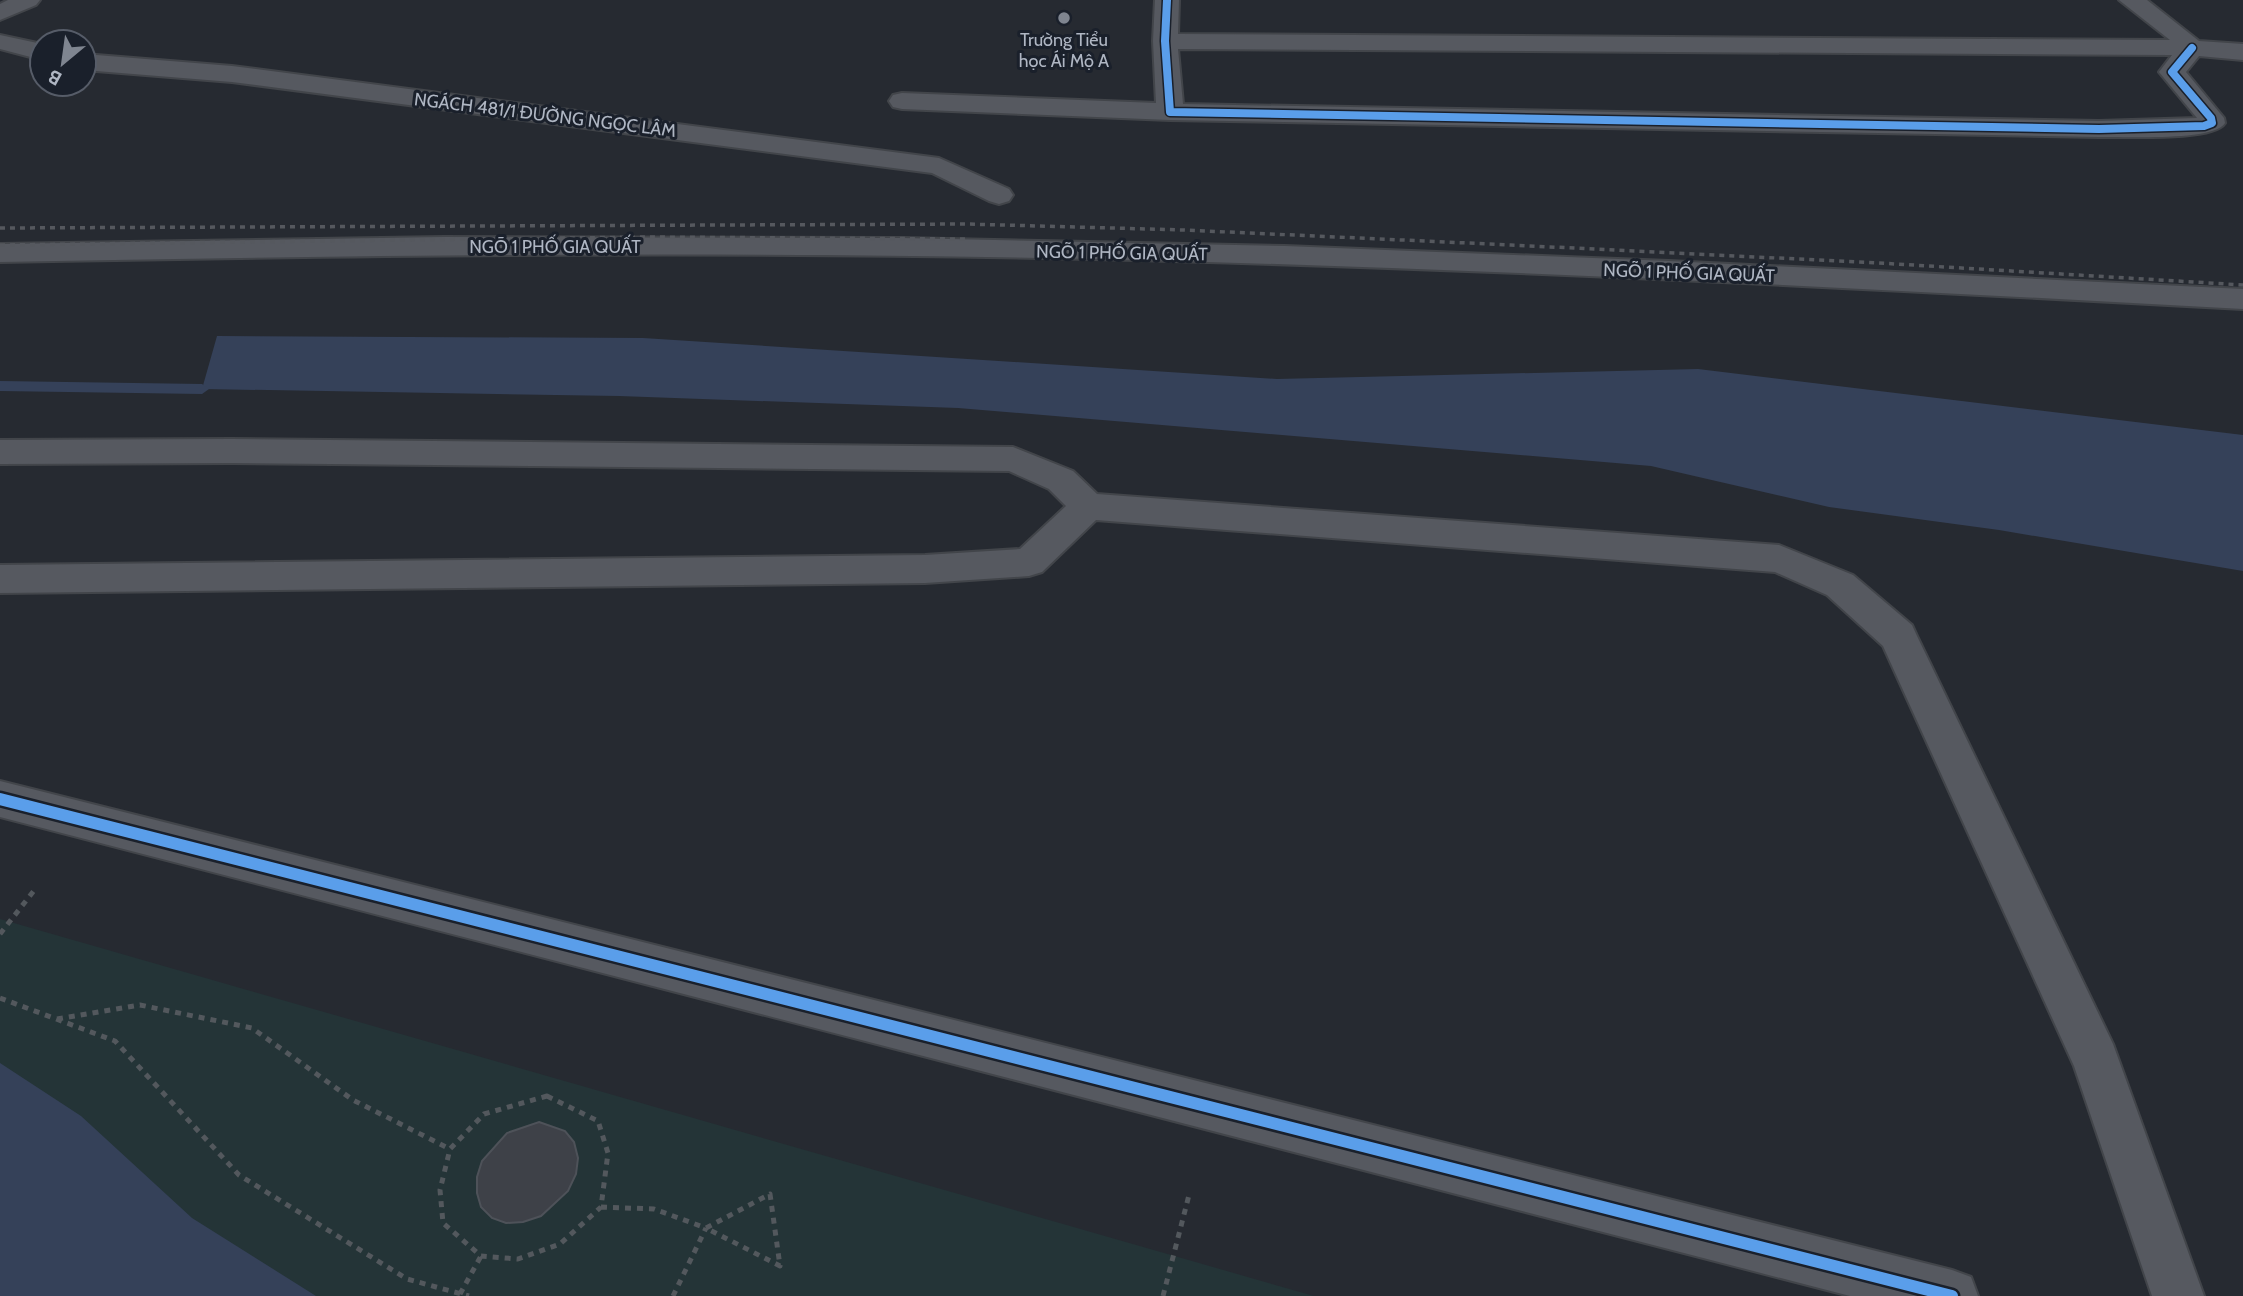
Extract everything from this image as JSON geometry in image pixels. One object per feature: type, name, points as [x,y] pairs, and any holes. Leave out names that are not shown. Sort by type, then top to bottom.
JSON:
[{"type":"street","points":[[0,13],[28,0]]},
{"type":"street","points":[[1167,0],[1164,41],[1170,112]]},
{"type":"street","points":[[2131,0],[2183,38],[2192,48]]},
{"type":"street","points":[[1164,41],[2192,48],[2243,52]]},
{"type":"street","points":[[0,42],[28,49]]},
{"type":"street","points":[[902,101],[1170,112],[2099,130],[2212,123],[2211,118],[2172,72],[2192,48]]},
{"type":"street","name":"NGÁCH 481/1 ĐƯỜNG NGỌC LÂM","points":[[98,63],[232,74],[939,166],[999,195]]},
{"type":"street","name":"NGÕ 1 PHỐ GIA QUẤT","points":[[0,253],[713,246],[1135,253],[1766,275],[2243,299]]},
{"type":"street","points":[[0,452],[232,451],[1013,459],[1061,480],[1088,506],[1779,559],[1840,585],[1898,636],[2096,1061],[2178,1296]]},
{"type":"street","points":[[0,579],[964,567],[1029,562],[1088,506]]},
{"type":"street","points":[[0,799],[1952,1296]]},
{"type":"path","points":[[0,934],[36,888]]},
{"type":"path","points":[[0,998],[115,1041],[239,1175],[407,1279],[469,1296]]},
{"type":"path","points":[[57,1019],[140,1004],[252,1028],[353,1100],[450,1149]]},
{"type":"path","points":[[547,1096],[598,1121],[608,1153],[601,1207],[560,1244],[518,1259],[481,1256],[443,1223],[440,1189],[450,1149],[484,1114],[547,1096]]},
{"type":"path","points":[[601,1207],[654,1209],[706,1228],[780,1266],[770,1194],[706,1228],[673,1296]]},
{"type":"path","points":[[1163,1296],[1189,1195]]},
{"type":"path","points":[[460,1294],[481,1256]]},
{"type":"shaded area","points":[[0,919],[1314,1296],[0,1296]]},
{"type":"water","points":[[217,336],[643,338],[1277,379],[1698,369],[2243,435],[2243,571],[1999,530],[1829,507],[1651,466],[958,408],[619,396],[202,389]]},
{"type":"water","points":[[0,1063],[81,1116],[192,1218],[316,1296],[0,1296]]},
{"type":"building","points":[[539,1122],[565,1131],[574,1142],[578,1158],[576,1174],[568,1191],[541,1216],[523,1222],[506,1223],[492,1218],[481,1207],[477,1193],[477,1177],[482,1161],[507,1133]]},
{"type":"waterway","points":[[0,386],[202,389]]},
{"type":"railway","points":[[0,228],[966,224],[1184,230],[1511,245],[1879,263],[2243,285]]},
{"type":"railway","points":[[0,245],[647,237],[967,239]]},
{"type":"cycle path","points":[[1167,0],[1165,41],[1170,112],[2099,129],[2204,126],[2212,123],[2211,118],[2172,72],[2192,48]]},
{"type":"cycle path","points":[[0,799],[1952,1296]]},
{"type":"place","name":"Trường Tiểu học Ái Mộ A","points":[[1064,18]]}]
